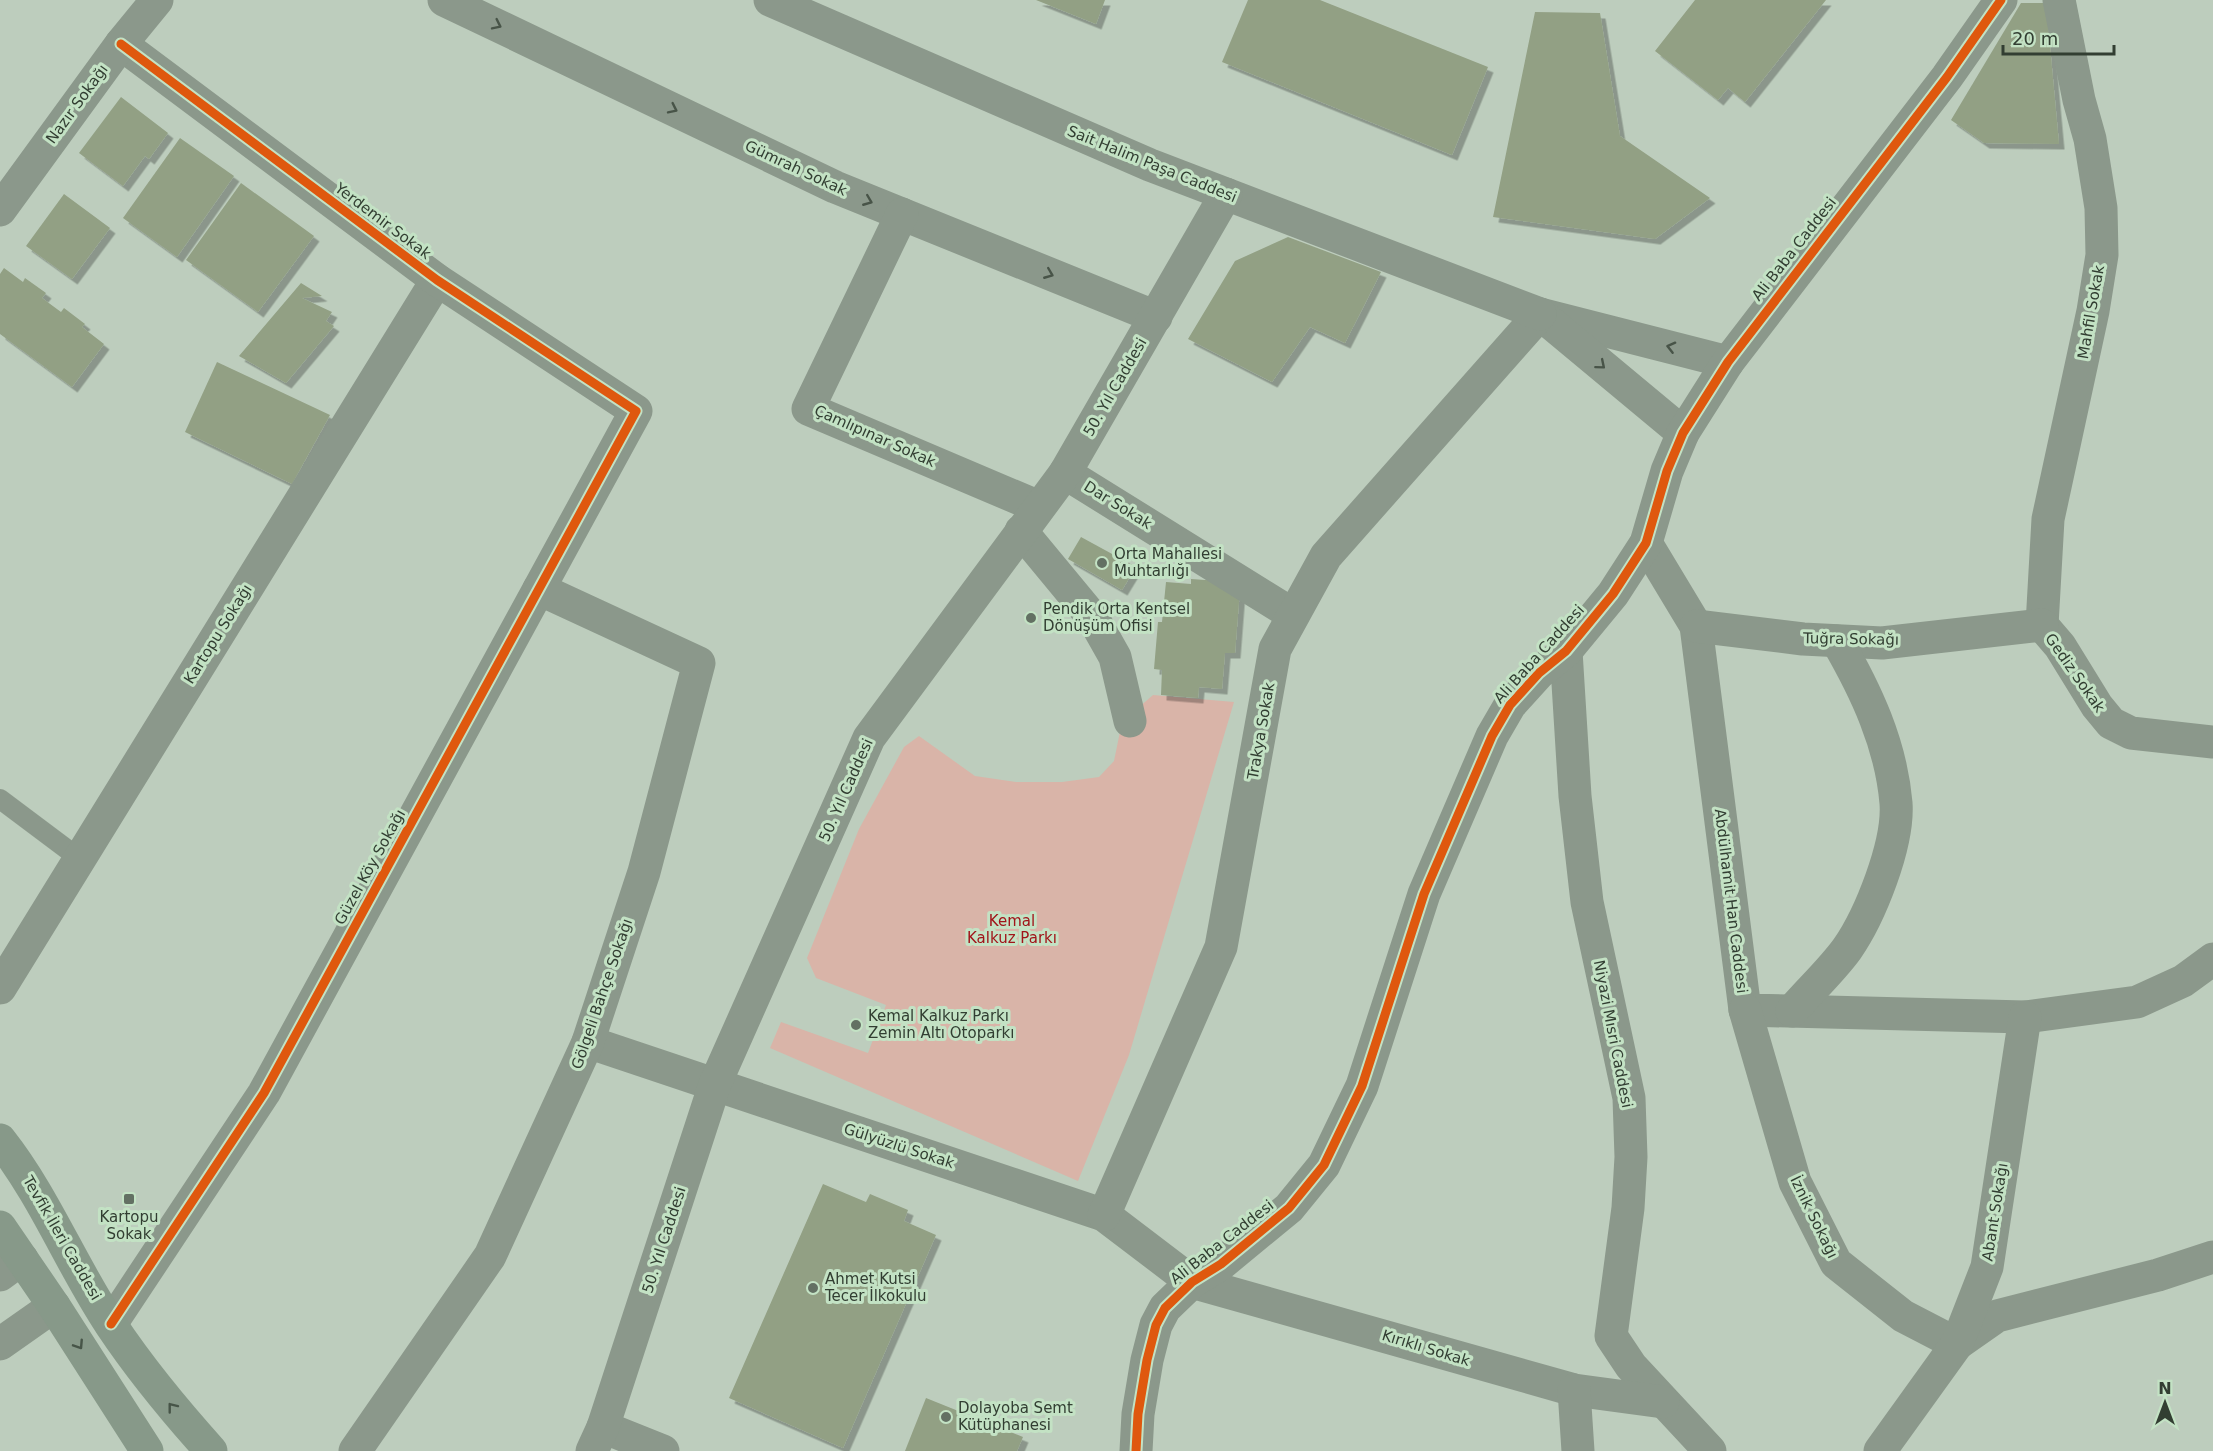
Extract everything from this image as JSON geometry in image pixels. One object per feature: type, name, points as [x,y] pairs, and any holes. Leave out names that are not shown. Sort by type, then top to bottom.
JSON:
[{"type":"main road","name":"Tevfik İleri Caddesi","points":[[0,1140],[24,1170],[111,1324],[173,1410],[211,1451]]},
{"type":"main road","points":[[0,1227],[11,1267],[54,1306],[147,1451]]},
{"type":"street","name":"Nazır Sokağı","points":[[0,210],[120,44],[157,0]]},
{"type":"street","name":"Gümrah Sokak","points":[[444,0],[835,187],[1156,317]]},
{"type":"street","name":"Sait Halim Paşa Caddesi","points":[[770,0],[1139,160],[1540,314]]},
{"type":"street","name":"Ali Baba Caddesi","points":[[1136,1451],[1138,1414],[1156,1325],[1165,1308],[1192,1282],[1221,1264],[1289,1208],[1324,1165],[1362,1086],[1424,894],[1492,736],[1510,705],[1539,673],[1566,651],[1613,594],[1646,543],[1667,471],[1683,433],[1728,362],[1947,77],[2001,0]]},
{"type":"street","name":"Mahfil Sokak","points":[[2042,625],[2048,519],[2093,311],[2102,255],[2101,208],[2090,139],[2079,100],[2059,0]]},
{"type":"street","name":"Yerdemir Sokak","points":[[120,44],[437,280],[636,411]]},
{"type":"street","name":"50. Yıl Caddesi","points":[[597,1439],[715,1084],[869,738],[1065,473],[1226,194]]},
{"type":"street","name":"Çamlıpınar Sokak","points":[[902,214],[808,409],[1030,519]]},
{"type":"street","name":"Kartopu Sokağı","points":[[0,988],[437,280]]},
{"type":"street","points":[[1540,314],[1728,362]]},
{"type":"street","points":[[1540,314],[1683,433]]},
{"type":"street","name":"Trakya Sokak","points":[[1104,1215],[1221,947],[1275,649],[1292,614],[1326,556],[1540,314]]},
{"type":"street","name":"Güzel Köy Sokağı","points":[[111,1324],[264,1093],[636,411]]},
{"type":"street","name":"Dar Sokak","points":[[1065,473],[1292,614]]},
{"type":"street","points":[[1030,519],[1115,657],[1130,721]]},
{"type":"street","name":"Abdülhamit Han Caddesi","points":[[1646,543],[1696,626],[1745,1010],[2025,1017],[2137,1002],[2183,981],[2213,959]]},
{"type":"street","name":"Gölgeli Bahçe Sokağı","points":[[356,1451],[490,1256],[588,1042],[644,872],[699,663],[539,589]]},
{"type":"street","name":"Tuğra Sokağı","points":[[1696,626],[1837,641],[1882,643],[2042,625]]},
{"type":"street","name":"Gediz Sokak","points":[[2042,625],[2060,646],[2097,706],[2111,723],[2131,733],[2213,742]]},
{"type":"street","points":[[1792,1011],[1847,949],[1874,902],[1889,853],[1896,805],[1888,756],[1875,717],[1862,684],[1837,641]]},
{"type":"street","name":"Niyazi Mısri Caddesi","points":[[1566,651],[1575,796],[1587,902],[1629,1098],[1631,1157],[1628,1208],[1611,1336],[1631,1366],[1662,1402],[1710,1451]]},
{"type":"street","name":"İznik Sokağı","points":[[1745,1010],[1795,1182],[1836,1263],[1903,1316],[1957,1344]]},
{"type":"street","name":"Abant Sokağı","points":[[1880,1451],[1957,1344],[1987,1267],[2025,1017]]},
{"type":"street","name":"Gülyüzlü Sokak","points":[[588,1042],[1104,1215],[1192,1282]]},
{"type":"street","points":[[1957,1344],[1997,1316],[2158,1275],[2213,1257]]},
{"type":"street","name":"Kırıklı Sokak","points":[[1192,1282],[1574,1390],[1662,1402]]},
{"type":"street","points":[[0,1344],[54,1306]]},
{"type":"street","points":[[1574,1390],[1578,1451]]},
{"type":"street","points":[[597,1439],[663,1451]]},
{"type":"lane","points":[[0,799],[80,858]]},
{"type":"green space","name":"Kemal Kalkuz Parkı","points":[[1153,695],[1234,702],[1129,1055],[1078,1181],[770,1048],[781,1022],[868,1053],[886,1005],[816,978],[807,958],[859,829],[904,747],[919,736],[975,776],[1016,782],[1062,782],[1099,777],[1114,761],[1122,722]]},
{"type":"building","points":[[1036,0],[1105,0],[1096,24]]},
{"type":"building","points":[[1248,0],[1320,0],[1488,67],[1452,155],[1222,62]]},
{"type":"building","points":[[1695,0],[1826,0],[1745,102],[1728,88],[1718,100],[1655,51]]},
{"type":"building","points":[[2021,3],[2046,3],[2059,144],[1984,143],[1951,120]]},
{"type":"building","points":[[1535,12],[1600,13],[1620,136],[1710,198],[1655,239],[1493,217]]},
{"type":"building","points":[[121,97],[168,133],[149,159],[145,156],[123,186],[79,153]]},
{"type":"building","points":[[180,138],[234,176],[177,257],[123,218]]},
{"type":"building","points":[[241,183],[314,236],[258,312],[186,260]]},
{"type":"building","points":[[64,194],[110,228],[72,279],[26,246]]},
{"type":"building","points":[[1288,237],[1381,272],[1345,343],[1310,327],[1272,382],[1188,339],[1235,261]]},
{"type":"building","points":[[4,268],[23,282],[25,278],[46,293],[42,298],[61,312],[64,308],[85,324],[82,327],[104,344],[72,387],[0,334],[0,274]]},
{"type":"building","points":[[301,283],[322,296],[302,298],[332,312],[326,321],[334,326],[286,383],[239,356]]},
{"type":"building","points":[[217,362],[330,415],[292,484],[185,432]]},
{"type":"building","name":"Orta Mahallesi Muhtarlığı","points":[[1081,537],[1136,567],[1122,590],[1068,559]]},
{"type":"building","points":[[1191,579],[1220,581],[1240,589],[1235,653],[1225,653],[1222,689],[1199,687],[1198,698],[1161,695],[1162,670],[1154,669],[1158,622],[1162,622],[1166,582],[1191,584]]},
{"type":"building","points":[[823,1184],[866,1202],[870,1194],[908,1210],[904,1221],[936,1235],[843,1448],[729,1398]]},
{"type":"building","name":"Dolayoba Semt Kütüphanesi","points":[[926,1398],[1023,1437],[1017,1451],[905,1451]]},
{"type":"cycle path","points":[[1136,1451],[1138,1414],[1147,1360],[1156,1325],[1165,1308],[1192,1282],[1221,1264],[1289,1208],[1324,1165],[1362,1086],[1424,894],[1492,736],[1510,705],[1539,673],[1566,651],[1613,594],[1646,543],[1667,471],[1683,433],[1728,362],[1947,77],[2001,0]]},
{"type":"cycle path","points":[[111,1324],[264,1093],[636,411],[437,280],[121,44]]},
{"type":"place","name":"Orta Mahallesi Muhtarlığı","points":[[1102,563]]},
{"type":"place","name":"Pendik Orta Kentsel Dönüşüm Ofisi","points":[[1031,618]]},
{"type":"place","name":"Kemal Kalkuz Parkı Zemin Altı Otoparkı","points":[[856,1025]]},
{"type":"place","name":"Kartopu Sokak","points":[[129,1199]]},
{"type":"place","name":"Ahmet Kutsi Tecer İlkokulu","points":[[813,1288]]},
{"type":"place","name":"Dolayoba Semt Kütüphanesi","points":[[946,1417]]}]
